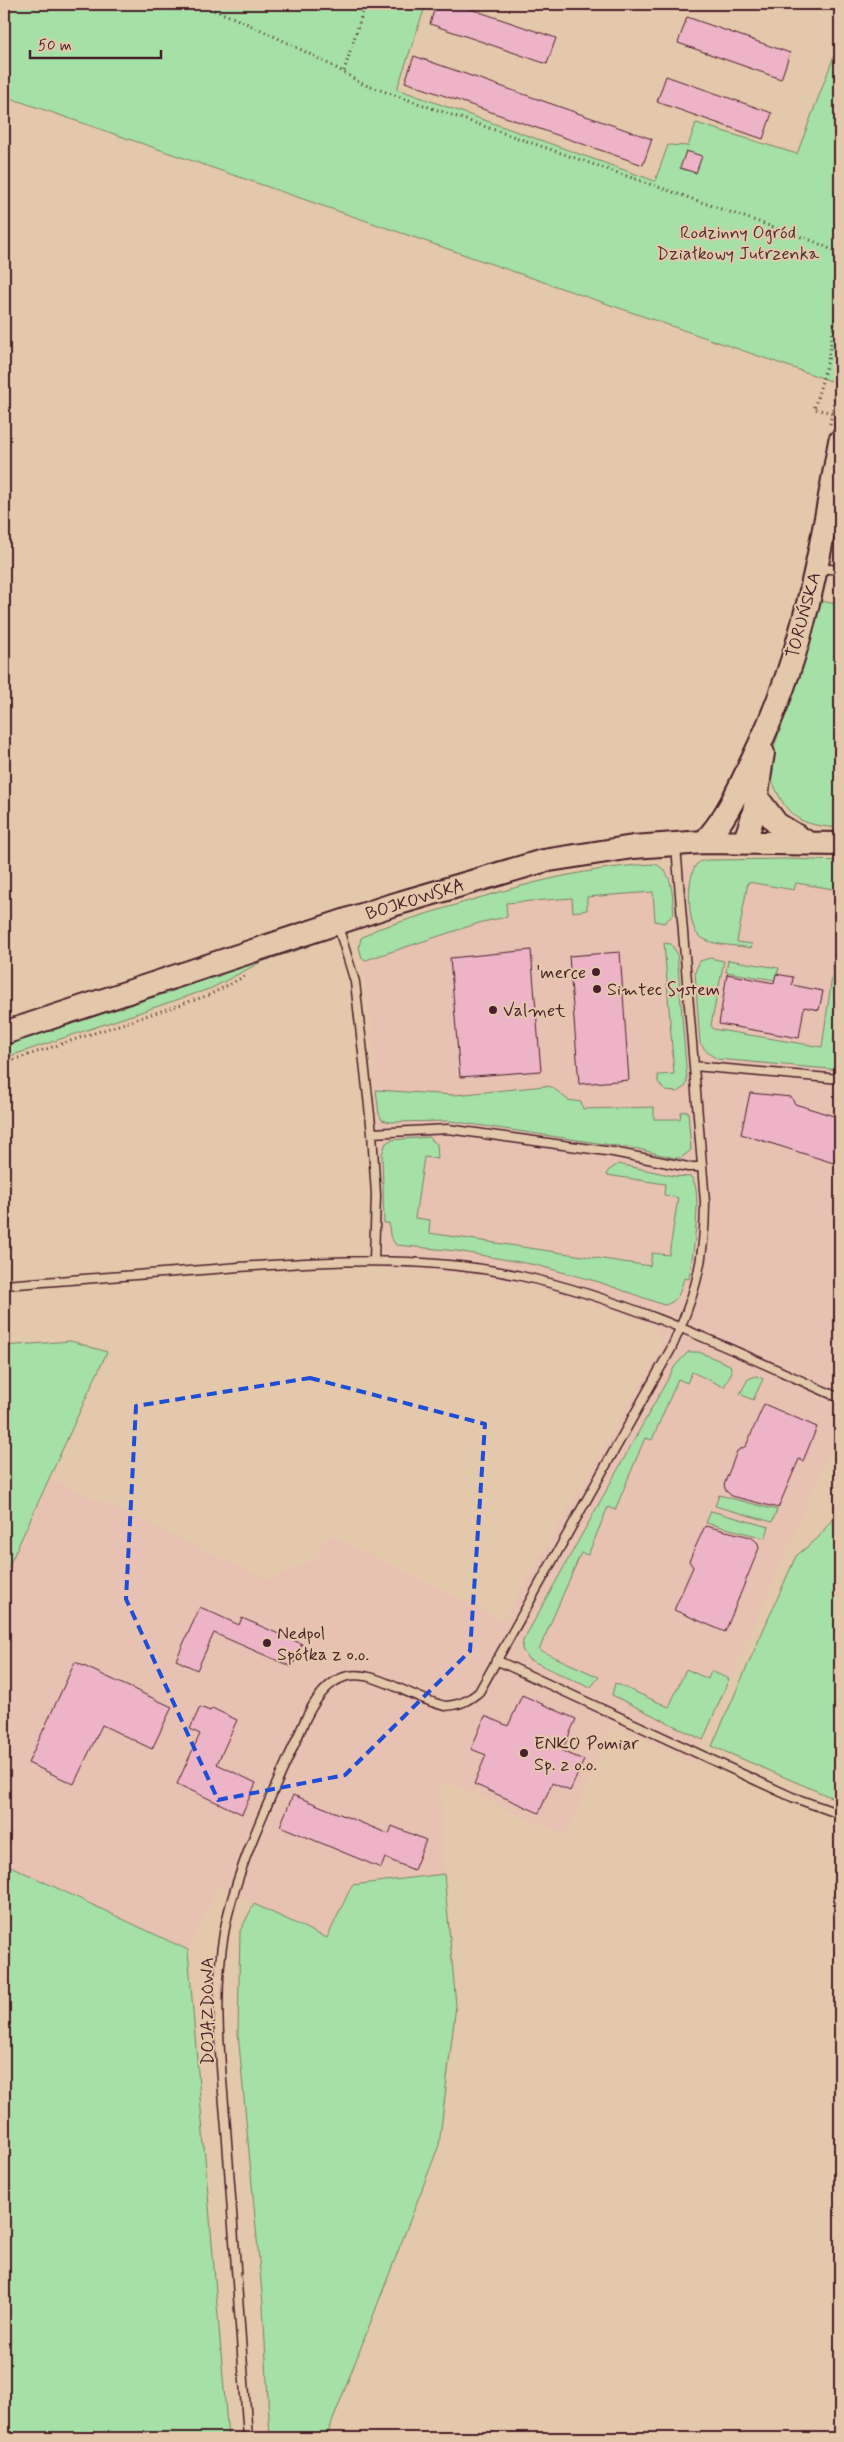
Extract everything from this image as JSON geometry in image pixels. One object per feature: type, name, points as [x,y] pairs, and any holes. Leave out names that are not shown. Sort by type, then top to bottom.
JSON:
[{"type":"street","name":"TORUŃSKA","points":[[704,842],[721,823],[736,796],[767,728],[803,624],[816,568],[840,441]]},
{"type":"street","name":"TORUŃSKA","points":[[736,796],[738,833],[744,841],[753,822],[758,800],[767,728]]},
{"type":"street","points":[[758,800],[777,824],[791,835],[808,842]]},
{"type":"street","name":"BOJKOWSKA","points":[[4,1033],[338,923],[543,861],[589,852],[704,842],[744,841],[840,844]]},
{"type":"lane","points":[[816,568],[840,570]]},
{"type":"lane","name":"DOJAZDOWA","points":[[248,2438],[218,1995],[224,1934],[236,1885],[306,1718],[314,1702],[325,1688],[337,1679],[352,1675],[367,1676],[432,1703],[445,1706],[469,1701],[479,1692],[666,1358],[680,1327],[697,1283],[702,1261],[705,1232],[702,1167],[676,844]]},
{"type":"lane","points":[[338,923],[354,982],[372,1133],[376,1196],[374,1260]]},
{"type":"lane","points":[[694,1066],[840,1079]]},
{"type":"lane","points":[[372,1133],[448,1129],[613,1152],[688,1167],[702,1167]]},
{"type":"lane","points":[[4,1285],[318,1261],[374,1260],[443,1264],[521,1276],[604,1298],[680,1327],[840,1398]]},
{"type":"lane","points":[[496,1660],[792,1797],[840,1814]]},
{"type":"path","points":[[195,4],[215,10],[258,29],[344,71],[360,82],[813,241],[832,250],[840,267]]},
{"type":"path","points":[[344,71],[365,4]]},
{"type":"path","points":[[840,289],[828,360],[814,409],[840,414]]},
{"type":"path","points":[[834,401],[840,366]]},
{"type":"path","points":[[4,1063],[209,995],[250,974]]},
{"type":"highlighted area","points":[[310,1378],[485,1424],[470,1651],[345,1775],[218,1800],[126,1599],[136,1406]]},
{"type":"shaded area","points":[[705,862],[840,863],[840,1429],[694,1763],[613,1725],[566,1836],[441,1779],[444,1874],[352,1885],[327,1938],[218,1887],[188,1950],[4,1863],[4,1577],[50,1478],[269,1580],[314,1559],[329,1535],[503,1620],[654,1361],[660,1349],[660,1339],[653,1325],[591,1303],[545,1290],[502,1280],[445,1272],[381,1269],[382,1234],[371,1017],[359,947],[377,934]]},
{"type":"green space","name":"Rodzinny Ogród Działkowy Jutrzenka","points":[[4,4],[426,4],[397,89],[655,181],[668,145],[688,146],[696,123],[797,154],[840,40],[840,330],[831,381],[4,96]]},
{"type":"green space","points":[[821,601],[840,605],[840,828],[814,825],[796,817],[783,803],[772,780],[767,781],[768,764],[803,664]]},
{"type":"green space","points":[[785,859],[840,861],[840,890],[796,883],[794,890],[748,882],[737,942],[752,944],[751,948],[710,942],[699,936],[692,922],[689,900],[691,878],[697,864],[708,860]]},
{"type":"green space","points":[[655,864],[666,872],[671,885],[674,914],[664,923],[655,921],[653,892],[587,897],[587,910],[573,912],[572,898],[506,903],[507,917],[482,922],[366,960],[362,958],[359,947],[361,938],[377,929],[549,879],[584,872]]},
{"type":"green space","points":[[840,921],[840,1070],[717,1059],[708,1053],[700,1043],[695,972],[700,961],[710,958],[724,961],[711,1025],[713,1029],[822,1047]]},
{"type":"green space","points":[[313,943],[310,946],[261,962],[212,988],[4,1058],[4,1046],[176,990],[176,987],[219,976],[239,964]]},
{"type":"green space","points":[[664,943],[671,944],[677,953],[687,1079],[686,1086],[677,1092],[665,1091],[658,1082],[658,1075],[674,1074]]},
{"type":"green space","points":[[728,960],[779,968],[775,980],[726,972]]},
{"type":"green space","points":[[545,1086],[552,1087],[568,1100],[581,1102],[583,1109],[654,1107],[654,1119],[680,1119],[681,1112],[688,1111],[691,1150],[681,1158],[674,1158],[638,1149],[450,1121],[390,1122],[382,1120],[379,1114],[376,1090],[455,1095]]},
{"type":"green space","points":[[428,1137],[437,1144],[438,1159],[424,1157],[415,1218],[430,1220],[429,1233],[650,1266],[652,1253],[669,1255],[678,1198],[664,1195],[665,1184],[607,1175],[608,1171],[618,1164],[674,1176],[691,1177],[695,1184],[697,1195],[697,1210],[689,1279],[684,1278],[676,1299],[664,1305],[599,1282],[536,1265],[457,1251],[396,1245],[390,1236],[389,1223],[384,1223],[382,1154],[386,1143],[391,1140]]},
{"type":"green space","points":[[71,1341],[107,1352],[4,1577],[4,1346]]},
{"type":"green space","points":[[688,1352],[699,1352],[730,1365],[732,1372],[724,1387],[692,1372],[687,1383],[678,1379],[652,1440],[645,1438],[615,1510],[608,1507],[588,1555],[581,1553],[539,1650],[599,1677],[591,1687],[588,1687],[528,1659],[522,1649],[523,1641],[675,1366]]},
{"type":"green space","points":[[756,1376],[763,1379],[753,1400],[740,1394],[748,1379]]},
{"type":"green space","points":[[719,1495],[777,1510],[772,1522],[715,1506]]},
{"type":"green space","points":[[840,1509],[840,1801],[712,1746],[796,1556],[818,1538]]},
{"type":"green space","points":[[711,1511],[769,1527],[765,1538],[706,1523]]},
{"type":"green space","points":[[686,1669],[708,1679],[711,1671],[729,1679],[703,1740],[612,1695],[615,1683],[669,1707]]},
{"type":"green space","points":[[4,1863],[188,1950],[228,2438],[4,2438]]},
{"type":"green space","points":[[444,1874],[456,2005],[439,2145],[326,2438],[270,2438],[263,2304],[238,2033],[240,1931],[254,1904],[327,1938],[352,1885]]},
{"type":"building","points":[[436,4],[456,4],[556,38],[547,64],[430,24]]},
{"type":"building","points":[[687,17],[790,53],[781,79],[678,43]]},
{"type":"building","points":[[414,56],[652,139],[643,165],[405,82]]},
{"type":"building","points":[[666,76],[772,113],[763,139],[657,102]]},
{"type":"building","points":[[686,151],[702,156],[696,173],[680,168]]},
{"type":"building","points":[[531,950],[541,1071],[460,1077],[450,958]]},
{"type":"building","name":"Simtec System","points":[[620,952],[629,1080],[579,1084],[569,956]]},
{"type":"building","points":[[727,974],[774,983],[776,974],[793,977],[792,985],[823,991],[819,1010],[804,1007],[799,1038],[719,1024]]},
{"type":"building","points":[[750,1093],[791,1097],[795,1104],[840,1118],[840,1165],[741,1134]]},
{"type":"building","points":[[764,1404],[817,1427],[803,1461],[799,1459],[778,1508],[732,1496],[726,1491],[724,1485],[737,1451],[746,1446]]},
{"type":"building","points":[[705,1526],[751,1537],[758,1543],[759,1548],[725,1632],[674,1610],[693,1567],[689,1561]]},
{"type":"building","points":[[200,1607],[239,1625],[242,1618],[302,1644],[292,1667],[214,1633],[197,1670],[176,1660]]},
{"type":"building","points":[[75,1662],[172,1707],[152,1749],[102,1725],[74,1784],[28,1763]]},
{"type":"building","name":"ENKO Pomiar Sp. z o.o.","points":[[522,1695],[576,1719],[562,1751],[584,1760],[570,1791],[552,1783],[539,1813],[474,1784],[486,1755],[471,1749],[485,1716],[508,1726]]},
{"type":"building","points":[[200,1707],[210,1711],[212,1708],[237,1720],[217,1764],[256,1783],[242,1814],[177,1784],[200,1734],[190,1729]]},
{"type":"building","points":[[293,1795],[389,1834],[392,1826],[426,1840],[414,1870],[385,1858],[381,1868],[280,1826]]},
{"type":"place","name":"'merce","points":[[596,972]]},
{"type":"place","name":"Simtec System","points":[[597,989]]},
{"type":"place","name":"Valmet","points":[[493,1010]]},
{"type":"place","name":"Nedpol Spółka z o.o.","points":[[267,1643]]},
{"type":"place","name":"ENKO Pomiar Sp. z o.o.","points":[[524,1753]]}]
